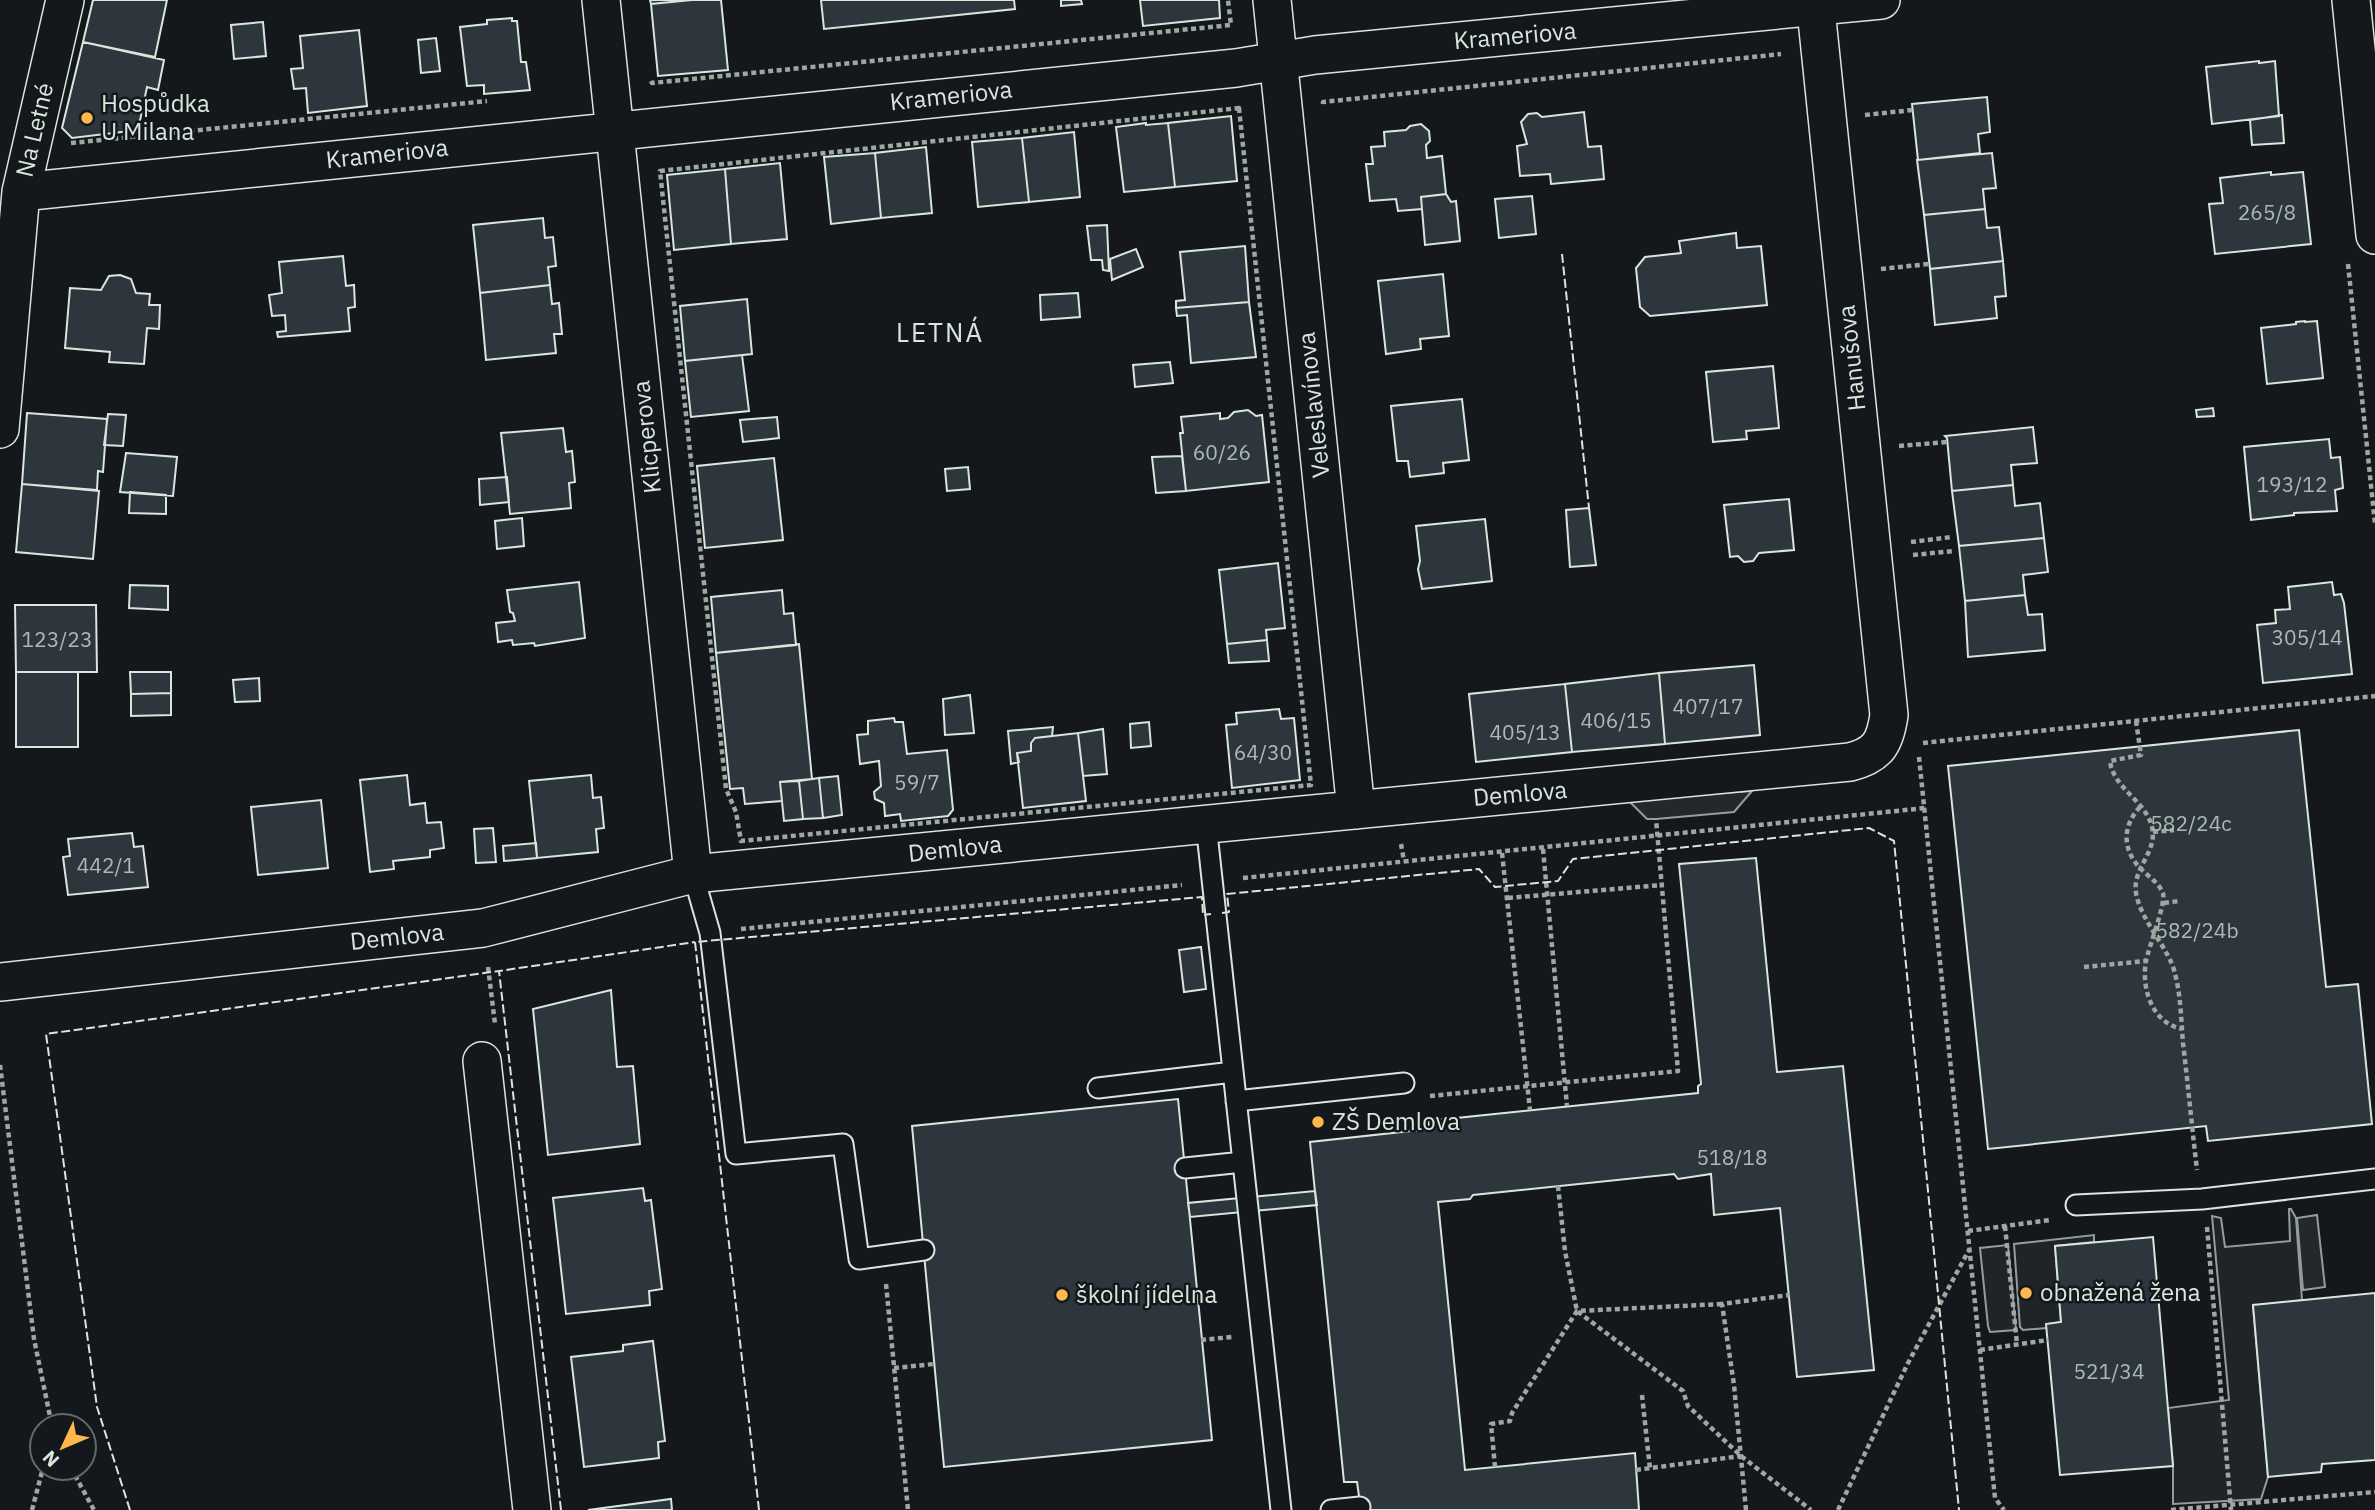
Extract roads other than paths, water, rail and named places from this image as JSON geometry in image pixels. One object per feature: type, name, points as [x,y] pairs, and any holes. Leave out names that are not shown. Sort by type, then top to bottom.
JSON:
[{"type":"street","name":"Na Letné","points":[[0,429],[21,192],[65,0]]},
{"type":"street","name":"Klicperova","points":[[601,0],[694,874]]},
{"type":"street","name":"Veleslavínova","points":[[1272,0],[1356,810]]},
{"type":"street","name":"Krameriova","points":[[21,192],[1236,68],[1329,54],[1815,4],[1881,0]]},
{"type":"street","points":[[2351,0],[2375,234]]},
{"type":"street","name":"Hanušova","points":[[1815,4],[1889,715]]},
{"type":"street","name":"Demlova","points":[[0,982],[483,928],[694,874],[1850,762],[1864,759],[1882,743],[1887,733],[1889,715]]},
{"type":"street","points":[[482,1061],[532,1510]]},
{"type":"lane","points":[[1206,824],[1281,1510]]},
{"type":"lane","points":[[694,874],[710,933],[736,1154],[842,1144],[859,1259],[924,1250]]},
{"type":"lane","points":[[1098,1088],[1233,1072]]},
{"type":"lane","points":[[1236,1101],[1404,1083]]},
{"type":"lane","points":[[1185,1168],[1243,1162]]},
{"type":"lane","points":[[2076,1205],[2202,1199],[2375,1180]]},
{"type":"lane","points":[[1331,1510],[1360,1507]]},
{"type":"place","name":"Hospůdka U Milana","points":[[87,118]]},
{"type":"place","name":"ZŠ Demlova","points":[[1318,1122]]},
{"type":"place","name":"obnažená žena","points":[[2026,1293]]},
{"type":"place","name":"školní jídelna","points":[[1062,1295]]},
{"type":"district","name":"LETNÁ","points":[[940,333]]}]
